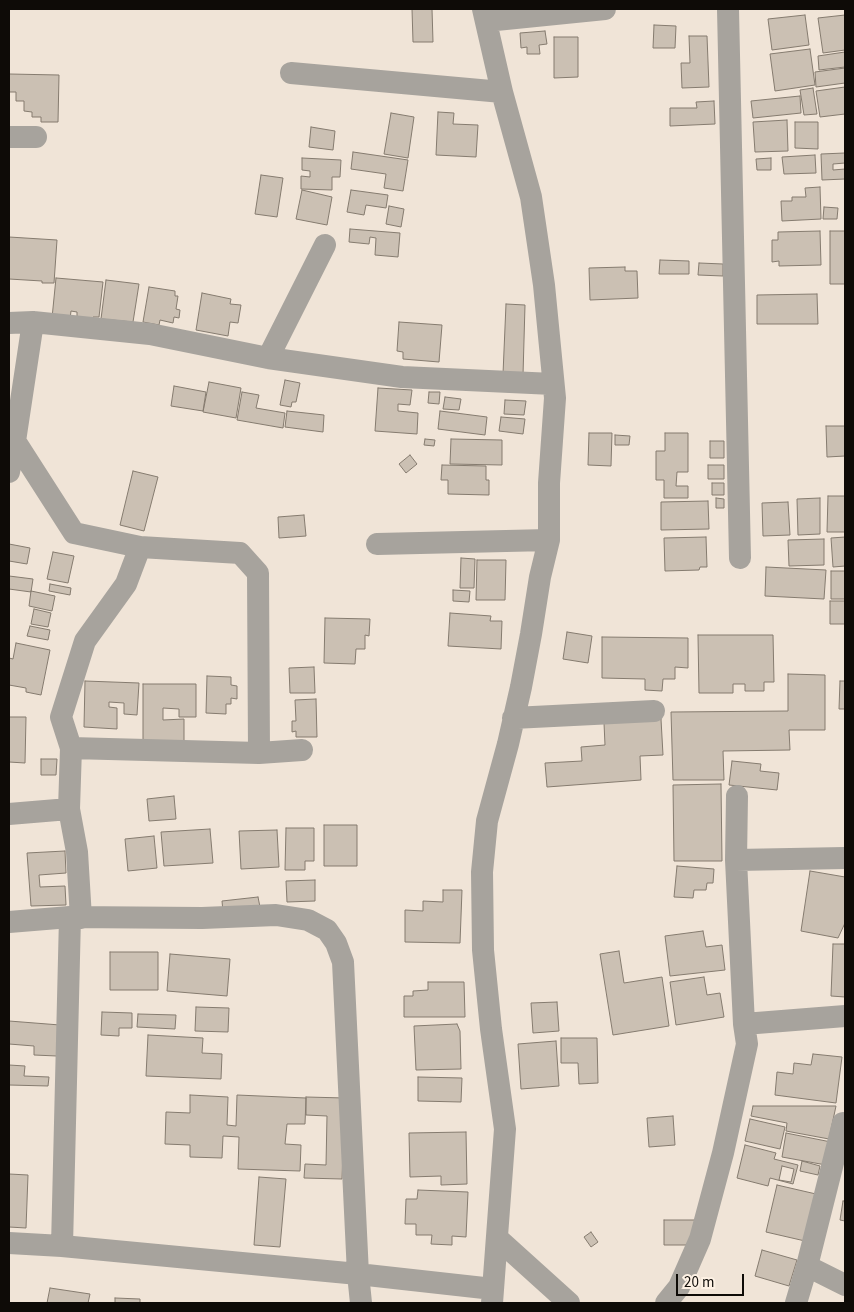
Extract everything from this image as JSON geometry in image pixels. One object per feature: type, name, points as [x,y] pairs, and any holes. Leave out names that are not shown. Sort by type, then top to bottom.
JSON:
[{"type":"street","points":[[9,1243],[62,1246],[358,1274],[493,1296],[505,1129],[491,1029],[483,950],[482,872],[488,821],[514,718],[540,577],[549,540],[549,483],[555,398],[544,286],[531,197],[502,92],[484,15],[605,9]]},
{"type":"street","points":[[728,9],[740,558]]},
{"type":"street","points":[[291,73],[502,92]]},
{"type":"street","points":[[9,137],[36,137]]},
{"type":"street","points":[[268,358],[325,245]]},
{"type":"street","points":[[9,323],[33,322],[150,334],[268,358],[402,377],[553,384]]},
{"type":"street","points":[[9,472],[33,322]]},
{"type":"street","points":[[15,441],[74,534],[140,548],[240,553],[258,573],[259,752]]},
{"type":"street","points":[[377,544],[549,540]]},
{"type":"street","points":[[62,1246],[77,852],[69,809],[72,748],[61,717],[85,640],[126,584],[140,548]]},
{"type":"street","points":[[514,718],[654,711]]},
{"type":"street","points":[[72,748],[259,752],[302,750]]},
{"type":"street","points":[[666,1303],[679,1287],[700,1239],[724,1153],[747,1044],[744,1024],[736,860],[736,796]]},
{"type":"street","points":[[9,814],[69,809]]},
{"type":"street","points":[[736,860],[845,858]]},
{"type":"street","points":[[9,922],[75,917],[202,918],[276,914],[308,920],[327,930],[336,943],[343,962],[360,1303]]},
{"type":"street","points":[[744,1024],[845,1016]]},
{"type":"street","points":[[796,1303],[843,1123]]},
{"type":"street","points":[[497,1238],[569,1303]]},
{"type":"street","points":[[807,1266],[845,1285]]},
{"type":"building","points":[[412,9],[432,9],[433,42],[413,42]]},
{"type":"building","points":[[805,15],[809,45],[772,50],[768,19]]},
{"type":"building","points":[[845,15],[845,50],[823,53],[818,18]]},
{"type":"building","points":[[654,25],[676,26],[675,48],[653,48]]},
{"type":"building","points":[[545,31],[547,44],[539,45],[540,54],[527,54],[527,47],[521,48],[520,33]]},
{"type":"building","points":[[689,36],[707,36],[709,87],[682,88],[681,63],[690,63]]},
{"type":"building","points":[[554,37],[578,37],[578,77],[554,78]]},
{"type":"building","points":[[810,49],[815,85],[775,91],[770,54]]},
{"type":"building","points":[[845,52],[845,67],[819,70],[818,56]]},
{"type":"building","points":[[845,68],[845,83],[816,87],[815,72]]},
{"type":"building","points":[[9,74],[59,75],[58,122],[41,122],[41,117],[32,117],[32,112],[24,111],[24,101],[16,101],[16,92],[9,92]]},
{"type":"building","points":[[845,87],[845,114],[820,117],[816,91]]},
{"type":"building","points":[[813,88],[817,114],[804,115],[800,90]]},
{"type":"building","points":[[800,96],[801,113],[753,118],[751,101]]},
{"type":"building","points":[[714,101],[715,124],[670,126],[670,108],[697,108],[696,102]]},
{"type":"building","points":[[438,112],[454,113],[453,124],[478,125],[476,157],[436,155]]},
{"type":"building","points":[[391,113],[414,117],[408,158],[384,154]]},
{"type":"building","points":[[787,120],[788,151],[755,152],[753,122]]},
{"type":"building","points":[[795,122],[818,122],[818,149],[795,148]]},
{"type":"building","points":[[311,127],[335,131],[333,150],[309,147]]},
{"type":"building","points":[[353,152],[408,160],[403,191],[384,188],[386,174],[351,169]]},
{"type":"building","points":[[845,153],[845,163],[833,164],[833,170],[845,169],[845,179],[822,180],[821,154]]},
{"type":"building","points":[[815,155],[816,173],[784,174],[782,157]]},
{"type":"building","points":[[302,158],[341,160],[340,177],[332,177],[332,190],[301,189],[301,176],[310,177],[310,171],[302,170]]},
{"type":"building","points":[[771,158],[771,170],[757,170],[756,159]]},
{"type":"building","points":[[261,175],[283,178],[277,217],[255,214]]},
{"type":"building","points":[[820,187],[821,219],[782,221],[781,201],[792,201],[792,197],[806,197],[805,188]]},
{"type":"building","points":[[302,190],[332,197],[327,225],[296,219]]},
{"type":"building","points":[[351,190],[388,195],[386,208],[366,205],[364,215],[347,212]]},
{"type":"building","points":[[389,206],[404,209],[401,227],[386,224]]},
{"type":"building","points":[[824,207],[838,208],[837,219],[823,219]]},
{"type":"building","points":[[350,229],[400,233],[398,257],[375,255],[376,238],[370,237],[369,244],[349,242]]},
{"type":"building","points":[[820,231],[821,265],[779,266],[779,261],[772,262],[772,240],[778,240],[778,232]]},
{"type":"building","points":[[830,231],[845,231],[845,284],[830,284]]},
{"type":"building","points":[[9,237],[57,240],[54,283],[9,279]]},
{"type":"building","points":[[660,260],[689,261],[689,274],[659,274]]},
{"type":"building","points":[[699,263],[723,264],[723,276],[698,275]]},
{"type":"building","points":[[625,267],[625,271],[637,271],[638,298],[590,300],[589,268]]},
{"type":"building","points":[[56,278],[103,282],[99,317],[93,317],[93,320],[77,319],[77,312],[71,311],[70,319],[52,318]]},
{"type":"building","points":[[106,280],[139,284],[133,322],[101,319]]},
{"type":"building","points":[[149,287],[175,291],[175,296],[178,296],[176,309],[180,310],[179,318],[174,317],[173,323],[160,320],[159,325],[143,322]]},
{"type":"building","points":[[202,293],[231,299],[230,304],[241,305],[238,323],[230,322],[228,336],[196,330]]},
{"type":"building","points":[[817,294],[818,324],[757,324],[757,295]]},
{"type":"building","points":[[506,304],[525,305],[523,375],[503,374]]},
{"type":"building","points":[[399,322],[442,325],[439,362],[403,359],[403,352],[397,351]]},
{"type":"building","points":[[285,380],[300,383],[296,402],[292,402],[291,407],[280,405]]},
{"type":"building","points":[[209,382],[241,388],[236,418],[203,412]]},
{"type":"building","points":[[174,386],[206,392],[203,411],[171,406]]},
{"type":"building","points":[[378,388],[412,390],[410,405],[398,404],[398,411],[418,413],[417,434],[375,431]]},
{"type":"building","points":[[242,392],[259,395],[256,408],[285,413],[283,428],[237,420]]},
{"type":"building","points":[[429,392],[440,392],[439,404],[428,403]]},
{"type":"building","points":[[445,397],[461,399],[459,410],[443,409]]},
{"type":"building","points":[[505,400],[526,401],[524,415],[504,414]]},
{"type":"building","points":[[287,411],[324,415],[323,432],[285,427]]},
{"type":"building","points":[[440,411],[487,417],[485,435],[438,429]]},
{"type":"building","points":[[501,417],[525,419],[523,434],[499,431]]},
{"type":"building","points":[[826,426],[845,426],[845,456],[827,457]]},
{"type":"building","points":[[589,433],[612,433],[611,466],[588,465]]},
{"type":"building","points":[[665,433],[688,433],[688,472],[677,472],[676,486],[688,486],[688,498],[664,498],[664,480],[656,480],[656,451],[665,451]]},
{"type":"building","points":[[615,435],[630,436],[629,445],[615,445]]},
{"type":"building","points":[[425,439],[435,440],[434,446],[424,445]]},
{"type":"building","points":[[451,439],[502,440],[502,465],[450,464]]},
{"type":"building","points":[[710,441],[724,441],[724,458],[710,458]]},
{"type":"building","points":[[410,455],[417,464],[406,473],[399,464]]},
{"type":"building","points":[[442,465],[486,466],[486,480],[489,480],[489,495],[448,494],[448,480],[441,480]]},
{"type":"building","points":[[708,465],[724,465],[724,479],[708,479]]},
{"type":"building","points":[[133,471],[158,477],[144,531],[120,525]]},
{"type":"building","points":[[712,483],[724,483],[724,495],[712,495]]},
{"type":"building","points":[[828,496],[845,496],[845,532],[827,532]]},
{"type":"building","points":[[716,498],[724,499],[724,508],[716,508]]},
{"type":"building","points":[[820,498],[820,534],[798,535],[797,499]]},
{"type":"building","points":[[708,501],[709,529],[661,530],[661,502]]},
{"type":"building","points":[[788,502],[790,535],[763,536],[762,503]]},
{"type":"building","points":[[304,515],[306,536],[279,538],[278,517]]},
{"type":"building","points":[[706,537],[707,567],[700,567],[699,570],[665,571],[664,538]]},
{"type":"building","points":[[845,537],[845,566],[833,567],[831,538]]},
{"type":"building","points":[[824,539],[824,565],[789,566],[788,540]]},
{"type":"building","points":[[9,544],[30,548],[27,564],[9,561]]},
{"type":"building","points":[[53,552],[74,556],[68,583],[47,579]]},
{"type":"building","points":[[461,558],[475,559],[474,588],[460,588]]},
{"type":"building","points":[[477,560],[506,560],[505,600],[476,600]]},
{"type":"building","points":[[766,567],[826,570],[824,599],[765,596]]},
{"type":"building","points":[[831,571],[845,571],[845,599],[831,599]]},
{"type":"building","points":[[9,576],[33,579],[31,592],[9,589]]},
{"type":"building","points":[[50,584],[71,588],[70,595],[49,591]]},
{"type":"building","points":[[453,590],[470,591],[469,602],[453,601]]},
{"type":"building","points":[[31,591],[55,596],[52,611],[29,606]]},
{"type":"building","points":[[830,601],[845,601],[845,624],[830,624]]},
{"type":"building","points":[[34,609],[51,613],[48,627],[31,624]]},
{"type":"building","points":[[450,613],[491,616],[490,621],[502,621],[501,649],[448,646]]},
{"type":"building","points":[[325,618],[370,619],[369,636],[365,635],[365,649],[356,649],[355,664],[324,663]]},
{"type":"building","points":[[30,626],[50,630],[48,640],[27,636]]},
{"type":"building","points":[[567,632],[592,636],[588,663],[563,659]]},
{"type":"building","points":[[698,635],[773,635],[774,682],[764,682],[764,691],[745,691],[745,684],[733,684],[733,693],[699,693]]},
{"type":"building","points":[[602,637],[688,638],[688,668],[675,667],[675,679],[663,679],[662,691],[645,690],[645,679],[602,678]]},
{"type":"building","points":[[16,643],[50,650],[41,695],[26,692],[26,688],[9,685],[9,658],[13,659]]},
{"type":"building","points":[[314,667],[315,693],[290,693],[289,668]]},
{"type":"building","points":[[788,674],[825,675],[825,730],[789,730],[790,750],[723,751],[724,780],[673,780],[671,712],[788,711]]},
{"type":"building","points":[[207,676],[231,677],[231,685],[237,686],[237,699],[231,698],[231,704],[226,704],[226,714],[206,713]]},
{"type":"building","points":[[85,681],[139,683],[137,715],[124,714],[124,703],[109,702],[109,707],[117,708],[117,729],[84,727]]},
{"type":"building","points":[[840,681],[845,681],[845,709],[839,709]]},
{"type":"building","points":[[143,684],[196,684],[196,717],[179,717],[179,709],[163,708],[163,720],[184,719],[184,741],[143,741]]},
{"type":"building","points":[[316,699],[317,737],[296,737],[296,731],[292,732],[292,721],[296,721],[295,700]]},
{"type":"building","points":[[9,717],[26,717],[25,763],[9,762]]},
{"type":"building","points":[[661,719],[663,755],[640,756],[641,780],[547,787],[545,763],[582,761],[581,747],[605,745],[604,723]]},
{"type":"building","points":[[41,759],[57,759],[56,775],[41,775]]},
{"type":"building","points":[[732,761],[761,764],[760,771],[779,773],[777,790],[729,785]]},
{"type":"building","points":[[721,784],[722,861],[674,861],[673,785]]},
{"type":"building","points":[[174,796],[176,819],[149,821],[147,799]]},
{"type":"building","points":[[324,825],[357,825],[357,866],[324,866]]},
{"type":"building","points":[[286,828],[314,828],[314,861],[305,861],[305,870],[285,870]]},
{"type":"building","points":[[210,829],[213,863],[164,866],[161,832]]},
{"type":"building","points":[[277,830],[279,867],[241,869],[239,831]]},
{"type":"building","points":[[154,836],[157,868],[128,871],[125,839]]},
{"type":"building","points":[[65,851],[66,873],[39,875],[40,887],[65,886],[66,905],[31,906],[27,853]]},
{"type":"building","points":[[677,866],[714,869],[713,883],[707,883],[706,890],[694,890],[693,898],[674,897]]},
{"type":"building","points":[[810,871],[845,877],[845,923],[838,938],[801,931]]},
{"type":"building","points":[[315,880],[315,901],[287,902],[286,881]]},
{"type":"building","points":[[443,890],[462,890],[460,943],[405,942],[405,910],[423,911],[423,901],[443,902]]},
{"type":"building","points":[[258,897],[260,907],[223,912],[222,901]]},
{"type":"building","points":[[703,931],[706,947],[722,945],[725,970],[670,976],[665,936]]},
{"type":"building","points":[[833,944],[845,944],[845,997],[831,996]]},
{"type":"building","points":[[619,951],[624,983],[662,977],[669,1026],[613,1035],[600,954]]},
{"type":"building","points":[[110,952],[158,952],[158,990],[110,990]]},
{"type":"building","points":[[170,954],[230,959],[227,996],[167,991]]},
{"type":"building","points":[[704,977],[707,995],[720,993],[724,1017],[676,1025],[670,982]]},
{"type":"building","points":[[428,982],[464,982],[465,1017],[404,1017],[404,996],[413,996],[413,991],[428,990]]},
{"type":"building","points":[[557,1002],[559,1031],[533,1033],[531,1003]]},
{"type":"building","points":[[196,1007],[229,1008],[228,1032],[195,1031]]},
{"type":"building","points":[[102,1012],[132,1013],[132,1028],[119,1028],[119,1036],[101,1035]]},
{"type":"building","points":[[138,1014],[176,1015],[175,1029],[137,1027]]},
{"type":"building","points":[[9,1021],[60,1025],[57,1056],[34,1055],[34,1046],[9,1044]]},
{"type":"building","points":[[457,1024],[460,1031],[461,1069],[416,1070],[414,1026]]},
{"type":"building","points":[[148,1035],[203,1038],[202,1053],[222,1054],[221,1079],[146,1076]]},
{"type":"building","points":[[561,1038],[597,1038],[598,1083],[579,1084],[578,1063],[561,1063]]},
{"type":"building","points":[[556,1041],[559,1086],[521,1089],[518,1044]]},
{"type":"building","points":[[813,1054],[842,1057],[836,1103],[775,1095],[777,1072],[793,1074],[794,1063],[811,1065]]},
{"type":"building","points":[[9,1065],[25,1066],[24,1076],[49,1077],[48,1086],[9,1085]]},
{"type":"building","points":[[418,1077],[462,1078],[461,1102],[418,1101]]},
{"type":"building","points":[[190,1095],[228,1097],[227,1125],[236,1126],[237,1095],[306,1098],[305,1124],[287,1124],[285,1144],[301,1145],[300,1171],[238,1169],[239,1137],[223,1136],[222,1158],[190,1157],[190,1145],[165,1144],[166,1112],[190,1113]]},
{"type":"building","points":[[306,1097],[345,1098],[342,1179],[304,1178],[305,1164],[326,1165],[327,1116],[306,1115]]},
{"type":"building","points":[[753,1106],[836,1106],[829,1139],[786,1131],[787,1123],[751,1116]]},
{"type":"building","points":[[673,1116],[675,1145],[649,1147],[647,1118]]},
{"type":"building","points":[[750,1119],[785,1127],[780,1149],[745,1141]]},
{"type":"building","points":[[466,1132],[467,1184],[441,1185],[441,1176],[410,1177],[409,1133]]},
{"type":"building","points":[[786,1133],[831,1142],[826,1165],[782,1157]]},
{"type":"building","points":[[745,1145],[776,1153],[774,1159],[798,1165],[793,1184],[770,1178],[768,1186],[737,1178]]},
{"type":"building","points":[[802,1161],[820,1166],[818,1175],[800,1171]]},
{"type":"building","points":[[782,1166],[794,1169],[791,1182],[779,1180]]},
{"type":"building","points":[[9,1174],[28,1175],[26,1228],[9,1227]]},
{"type":"building","points":[[259,1177],[286,1179],[280,1247],[254,1245]]},
{"type":"building","points":[[777,1185],[816,1194],[805,1241],[766,1232]]},
{"type":"building","points":[[418,1190],[468,1192],[466,1237],[452,1236],[452,1245],[431,1244],[432,1235],[416,1235],[416,1224],[405,1224],[406,1199],[417,1199]]},
{"type":"building","points":[[843,1201],[845,1201],[845,1221],[840,1220]]},
{"type":"building","points":[[664,1220],[696,1220],[695,1245],[664,1245]]},
{"type":"building","points":[[591,1232],[598,1242],[591,1247],[584,1237]]},
{"type":"building","points":[[762,1250],[797,1260],[789,1286],[755,1276]]},
{"type":"building","points":[[50,1288],[90,1294],[88,1303],[47,1303]]},
{"type":"building","points":[[115,1298],[140,1299],[140,1303],[115,1303]]}]
